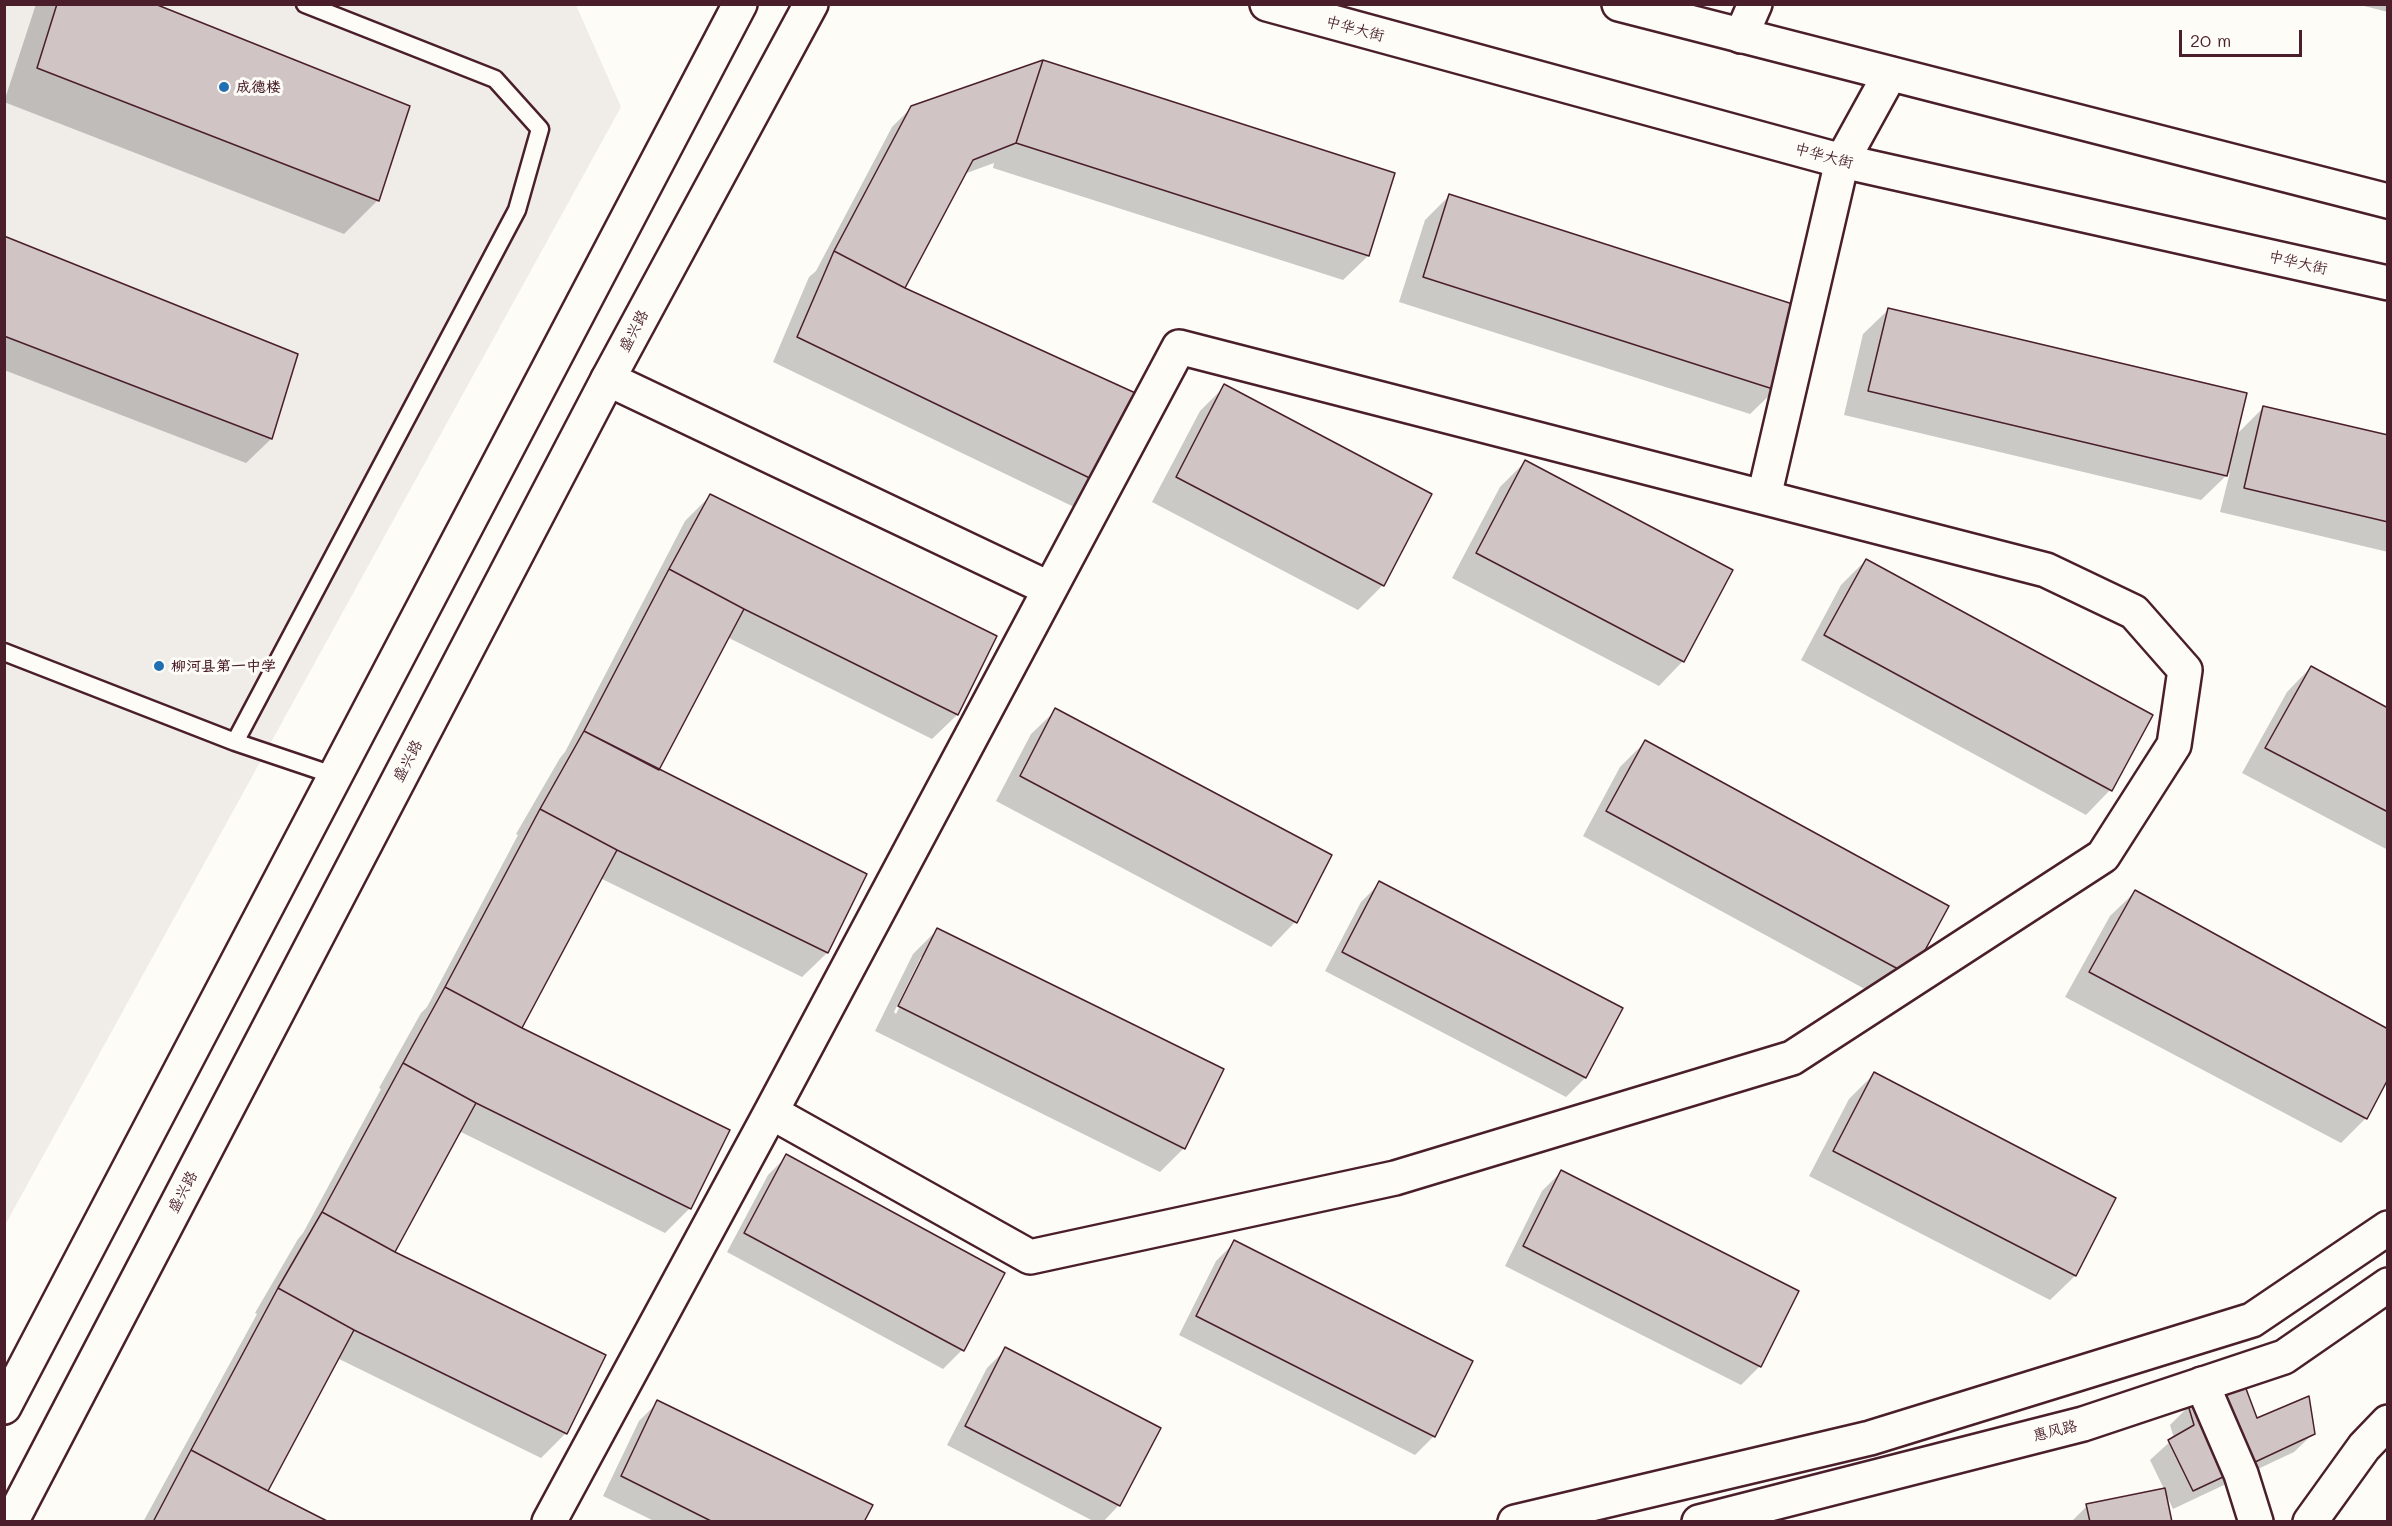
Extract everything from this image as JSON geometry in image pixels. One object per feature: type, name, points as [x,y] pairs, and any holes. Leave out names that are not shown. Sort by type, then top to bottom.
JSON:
[{"type":"street","points":[[4,1407],[740,4]]},
{"type":"street","name":"盛兴路","points":[[11,1521],[608,379],[811,4]]},
{"type":"street","name":"中华大街","points":[[1267,4],[1842,161],[2388,283]]},
{"type":"street","points":[[1619,4],[2388,201]]},
{"type":"street","points":[[1741,36],[1755,4]]},
{"type":"street","points":[[1764,497],[1842,161],[1890,74]]},
{"type":"street","points":[[549,1521],[771,1112],[1179,347],[2046,570],[2134,612],[2185,670],[2174,745],[2103,856],[1792,1058],[1395,1178],[1030,1257],[771,1112]]},
{"type":"street","points":[[608,379],[1050,589]]},
{"type":"street","points":[[1515,1521],[1870,1438],[2253,1320],[2388,1228]]},
{"type":"street","name":"惠风路","points":[[1699,1521],[2083,1424],[2284,1358],[2388,1285]]},
{"type":"street","points":[[2202,1384],[2241,1474],[2256,1521]]},
{"type":"street","points":[[2310,1521],[2364,1447],[2388,1422]]},
{"type":"lane","points":[[235,742],[517,210],[540,129],[495,79],[305,4]]},
{"type":"lane","points":[[4,652],[235,742],[336,776]]},
{"type":"shaded area","name":"柳河县第一中学","points":[[5,5],[576,5],[621,107],[5,1225]]},
{"type":"building","name":"成德楼","points":[[57,4],[155,4],[410,106],[379,201],[37,68]]},
{"type":"building","points":[[1043,60],[1395,173],[1369,256],[1016,143]]},
{"type":"building","points":[[1043,60],[1016,143],[973,160],[905,288],[834,251],[911,106]]},
{"type":"building","points":[[1449,194],[1802,307],[1776,390],[1423,277]]},
{"type":"building","points":[[4,236],[298,354],[272,439],[4,336]]},
{"type":"building","points":[[834,251],[905,288],[1142,396],[1100,483],[797,337]]},
{"type":"building","points":[[1888,308],[2247,393],[2227,476],[1868,391]]},
{"type":"building","points":[[1224,384],[1432,494],[1384,586],[1176,477]]},
{"type":"building","points":[[2263,406],[2388,435],[2388,522],[2244,488]]},
{"type":"building","points":[[1525,460],[1733,570],[1684,662],[1476,553]]},
{"type":"building","points":[[710,494],[997,636],[958,715],[744,609],[669,569]]},
{"type":"building","points":[[1866,559],[2153,715],[2112,791],[1824,635]]},
{"type":"building","points":[[669,569],[744,609],[659,770],[584,731]]},
{"type":"building","points":[[2311,666],[2388,708],[2388,812],[2265,748]]},
{"type":"building","points":[[1055,708],[1332,855],[1297,923],[1020,776]]},
{"type":"building","points":[[584,731],[867,874],[828,953],[617,850],[540,809]]},
{"type":"building","points":[[1645,740],[1949,906],[1911,976],[1606,811]]},
{"type":"building","points":[[540,809],[617,850],[522,1028],[445,987]]},
{"type":"building","points":[[1379,881],[1623,1008],[1586,1078],[1342,952]]},
{"type":"building","points":[[2135,890],[2388,1029],[2388,1079],[2367,1119],[2089,972]]},
{"type":"building","points":[[937,928],[1224,1069],[1185,1149],[898,1006]]},
{"type":"building","points":[[445,987],[522,1028],[730,1130],[691,1209],[476,1103],[403,1063]]},
{"type":"building","points":[[403,1063],[476,1103],[395,1252],[322,1212]]},
{"type":"building","points":[[1874,1072],[2116,1198],[2076,1276],[1833,1151]]},
{"type":"building","points":[[786,1154],[1005,1273],[964,1351],[744,1233]]},
{"type":"building","points":[[1561,1170],[1799,1291],[1761,1367],[1523,1246]]},
{"type":"building","points":[[322,1212],[395,1252],[606,1355],[567,1434],[354,1330],[278,1288]]},
{"type":"building","points":[[1234,1240],[1473,1361],[1435,1437],[1196,1316]]},
{"type":"building","points":[[278,1288],[354,1330],[268,1491],[191,1450]]},
{"type":"building","points":[[1005,1347],[1161,1428],[1120,1506],[965,1426]]},
{"type":"building","points":[[2242,1378],[2257,1418],[2309,1396],[2315,1434],[2193,1491],[2168,1440],[2194,1425],[2188,1405]]},
{"type":"building","points":[[657,1400],[873,1505],[864,1522],[713,1522],[621,1476]]},
{"type":"building","points":[[191,1450],[268,1491],[329,1522],[153,1522]]},
{"type":"building","points":[[2165,1488],[2172,1522],[2090,1522],[2086,1504]]},
{"type":"place","name":"成德楼","points":[[224,87]]},
{"type":"place","name":"柳河县第一中学","points":[[159,666]]}]
